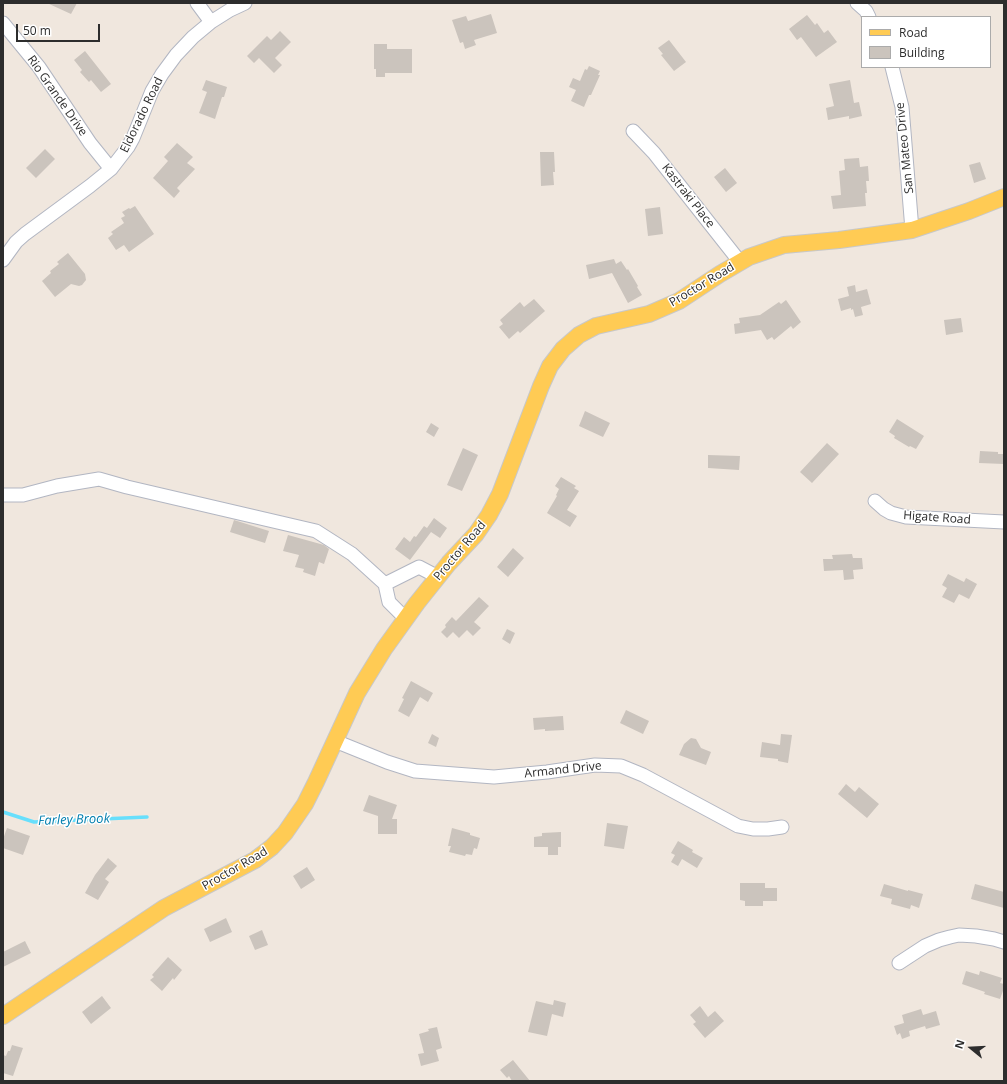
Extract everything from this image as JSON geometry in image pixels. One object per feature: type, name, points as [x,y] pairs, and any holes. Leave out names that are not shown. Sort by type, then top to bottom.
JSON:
[{"type":"main road","name":"Proctor Road","points":[[3,1016],[10,1006],[164,908],[255,860],[272,847],[285,833],[305,804],[357,693],[384,649],[438,577],[476,534],[489,515],[500,494],[550,366],[563,349],[579,335],[596,326],[649,314],[679,301],[748,257],[784,245],[840,240],[912,230],[969,211],[1004,197]]},
{"type":"street","points":[[198,3],[211,22]]},
{"type":"street","name":"Eldorado Road","points":[[3,260],[25,234],[69,203],[111,169],[121,158],[133,138],[148,100],[162,74],[185,45],[211,22],[230,10],[245,3]]},
{"type":"street","points":[[857,3],[866,11],[868,16]]},
{"type":"street","name":"Rio Grande Drive","points":[[3,23],[39,67],[90,143],[111,169]]},
{"type":"street","name":"San Mateo Drive","points":[[892,68],[902,107],[912,230]]},
{"type":"street","name":"Kastraki Place","points":[[633,131],[654,153],[740,262]]},
{"type":"street","points":[[3,496],[23,495],[58,486],[99,479],[127,487],[316,531],[352,554],[384,584],[389,602],[406,619]]},
{"type":"street","name":"Higate Road","points":[[875,501],[890,513],[906,517],[1004,522]]},
{"type":"street","points":[[384,584],[419,567],[438,577]]},
{"type":"street","name":"Armand Drive","points":[[335,741],[414,771],[494,777],[547,772],[595,765],[621,766],[643,775],[738,826],[753,829],[782,827]]},
{"type":"street","points":[[899,963],[925,946],[939,940],[959,935],[976,936],[1004,942]]},
{"type":"building","points":[[47,3],[77,3],[71,14]]},
{"type":"building","points":[[491,14],[497,33],[474,40],[476,45],[465,49],[463,42],[460,43],[452,20],[466,16],[468,21]]},
{"type":"building","points":[[807,15],[815,25],[817,23],[824,33],[828,30],[837,42],[816,57],[801,37],[797,40],[789,29]]},
{"type":"building","points":[[280,31],[291,42],[275,58],[282,65],[274,73],[259,58],[254,63],[247,56],[267,36],[271,40]]},
{"type":"building","points":[[669,40],[686,62],[674,71],[661,55],[663,54],[658,48]]},
{"type":"building","points":[[374,44],[387,44],[387,49],[412,49],[412,73],[385,73],[385,77],[376,77],[376,69],[374,69]]},
{"type":"building","points":[[85,51],[111,84],[101,92],[91,80],[89,82],[80,72],[82,70],[74,60]]},
{"type":"building","points":[[589,66],[600,71],[598,75],[600,75],[584,107],[571,101],[576,90],[569,87],[573,78],[580,81],[585,69],[587,70]]},
{"type":"building","points":[[206,80],[227,87],[215,119],[199,113],[207,92],[202,90]]},
{"type":"building","points":[[850,80],[854,103],[859,102],[862,116],[849,119],[849,116],[828,120],[826,108],[834,106],[829,84]]},
{"type":"building","points":[[177,143],[193,157],[187,163],[195,169],[177,188],[180,191],[174,198],[153,178],[168,161],[164,157]]},
{"type":"building","points":[[45,149],[55,159],[36,178],[26,168]]},
{"type":"building","points":[[540,152],[554,152],[554,185],[541,186]]},
{"type":"building","points":[[859,158],[860,167],[868,166],[869,181],[866,181],[866,206],[833,209],[831,196],[841,195],[839,171],[845,170],[844,159]]},
{"type":"building","points":[[980,162],[986,179],[974,183],[969,165]]},
{"type":"building","points":[[725,168],[737,183],[726,192],[714,177]]},
{"type":"building","points":[[135,206],[154,234],[129,252],[124,245],[116,250],[108,238],[113,234],[111,232],[124,223],[121,218],[125,216],[122,212]]},
{"type":"building","points":[[660,207],[663,234],[648,236],[645,209]]},
{"type":"building","points":[[68,253],[85,274],[86,280],[79,286],[71,284],[55,297],[42,281],[51,273],[50,271],[59,264],[57,262]]},
{"type":"building","points":[[614,259],[616,264],[621,261],[627,270],[628,269],[642,295],[628,303],[612,273],[589,279],[586,265]]},
{"type":"building","points":[[855,285],[856,292],[867,289],[871,304],[861,307],[863,315],[855,317],[853,309],[851,310],[851,308],[841,311],[838,299],[849,296],[847,287]]},
{"type":"building","points":[[534,299],[545,311],[520,333],[518,331],[509,339],[499,327],[503,324],[500,320],[520,302],[524,307]]},
{"type":"building","points":[[786,300],[801,322],[793,329],[791,326],[774,340],[772,337],[767,340],[761,330],[735,334],[734,324],[740,323],[739,318],[760,315],[779,302],[781,304]]},
{"type":"building","points":[[961,318],[963,332],[946,335],[944,320]]},
{"type":"building","points":[[585,411],[610,423],[603,437],[579,426]]},
{"type":"building","points":[[897,419],[924,436],[916,449],[910,446],[909,447],[894,438],[895,436],[889,432]]},
{"type":"building","points":[[431,423],[439,428],[434,437],[426,432]]},
{"type":"building","points":[[827,443],[839,454],[812,483],[800,472]]},
{"type":"building","points":[[463,448],[478,455],[462,491],[447,485]]},
{"type":"building","points":[[980,451],[998,452],[998,454],[1004,454],[1004,464],[979,463]]},
{"type":"building","points":[[708,455],[740,456],[739,470],[708,468]]},
{"type":"building","points":[[561,477],[576,486],[574,488],[579,491],[567,510],[577,516],[570,527],[547,513],[557,496],[556,495],[559,489],[555,486]]},
{"type":"building","points":[[434,518],[447,528],[440,538],[431,532],[410,560],[395,549],[404,537],[410,542],[414,536],[416,537],[424,526],[427,528]]},
{"type":"building","points":[[234,520],[269,531],[265,543],[230,532]]},
{"type":"building","points":[[288,535],[324,545],[329,549],[324,564],[319,562],[315,576],[303,572],[304,569],[295,567],[299,555],[283,551]]},
{"type":"building","points":[[513,548],[524,558],[508,577],[497,567]]},
{"type":"building","points":[[852,554],[853,558],[862,558],[863,569],[853,570],[854,579],[844,580],[843,570],[824,571],[823,559],[833,559],[832,555]]},
{"type":"building","points":[[948,574],[964,582],[966,578],[977,584],[969,599],[959,594],[954,603],[942,597],[947,588],[942,585]]},
{"type":"building","points":[[479,597],[489,606],[474,622],[481,628],[473,636],[467,630],[459,638],[453,632],[447,638],[441,632],[446,627],[445,625],[452,617],[456,621]]},
{"type":"building","points":[[507,629],[515,633],[510,644],[502,639]]},
{"type":"building","points":[[411,681],[433,693],[428,702],[420,697],[409,717],[398,711],[404,699],[402,698]]},
{"type":"building","points":[[626,710],[649,721],[643,734],[620,723]]},
{"type":"building","points":[[563,716],[564,730],[534,730],[533,718]]},
{"type":"building","points":[[432,734],[439,738],[436,747],[428,743]]},
{"type":"building","points":[[781,734],[792,735],[788,763],[778,761],[778,759],[760,757],[762,742],[780,745]]},
{"type":"building","points":[[691,738],[696,739],[701,748],[711,752],[706,765],[679,755],[684,744]]},
{"type":"building","points":[[846,784],[855,792],[859,787],[879,804],[867,818],[838,794]]},
{"type":"building","points":[[369,795],[397,805],[392,819],[397,819],[397,834],[378,834],[378,816],[363,811]]},
{"type":"building","points":[[607,823],[628,826],[624,849],[604,846]]},
{"type":"building","points":[[7,828],[30,836],[23,855],[3,848],[3,839]]},
{"type":"building","points":[[452,828],[470,833],[470,835],[480,838],[477,849],[474,848],[472,855],[466,854],[465,856],[449,852],[451,846],[448,846]]},
{"type":"building","points":[[561,832],[561,847],[558,847],[558,855],[548,855],[548,847],[534,847],[534,837],[542,836],[542,833]]},
{"type":"building","points":[[678,841],[693,850],[692,852],[703,858],[697,868],[682,859],[678,866],[671,862],[675,855],[671,853]]},
{"type":"building","points":[[108,858],[117,866],[105,879],[109,882],[98,900],[85,893],[95,875]]},
{"type":"building","points":[[307,867],[315,880],[301,889],[293,876]]},
{"type":"building","points":[[740,883],[765,883],[765,888],[777,888],[777,901],[763,901],[763,906],[745,906],[745,901],[740,900]]},
{"type":"building","points":[[884,884],[923,894],[919,908],[911,905],[910,909],[891,904],[892,899],[880,896]]},
{"type":"building","points":[[975,884],[1004,892],[1004,908],[971,899]]},
{"type":"building","points":[[226,918],[232,932],[210,942],[204,929]]},
{"type":"building","points":[[262,930],[268,945],[255,950],[249,936]]},
{"type":"building","points":[[25,941],[31,953],[3,967],[3,952]]},
{"type":"building","points":[[168,957],[182,970],[162,991],[150,980],[154,977],[152,975]]},
{"type":"building","points":[[966,971],[979,975],[980,971],[1002,978],[1000,983],[1004,984],[1004,988],[1000,999],[984,994],[985,992],[962,984]]},
{"type":"building","points":[[102,996],[111,1008],[91,1024],[82,1012]]},
{"type":"building","points":[[554,1000],[566,1003],[563,1017],[552,1014],[547,1036],[528,1032],[536,1001],[553,1005]]},
{"type":"building","points":[[700,1006],[708,1017],[715,1011],[724,1021],[705,1038],[693,1024],[696,1022],[690,1015]]},
{"type":"building","points":[[921,1009],[923,1015],[936,1011],[940,1025],[926,1029],[925,1026],[909,1031],[910,1036],[902,1039],[900,1033],[897,1035],[894,1026],[904,1023],[902,1015]]},
{"type":"building","points":[[437,1027],[442,1048],[436,1050],[439,1061],[421,1066],[418,1054],[424,1053],[419,1034],[429,1031],[428,1029]]},
{"type":"building","points":[[12,1045],[23,1048],[13,1076],[3,1073],[3,1055],[6,1056]]},
{"type":"building","points":[[513,1060],[530,1081],[512,1081],[509,1076],[507,1078],[500,1070]]},
{"type":"waterway","name":"Farley Brook","points":[[3,812],[34,822],[147,817]]}]
